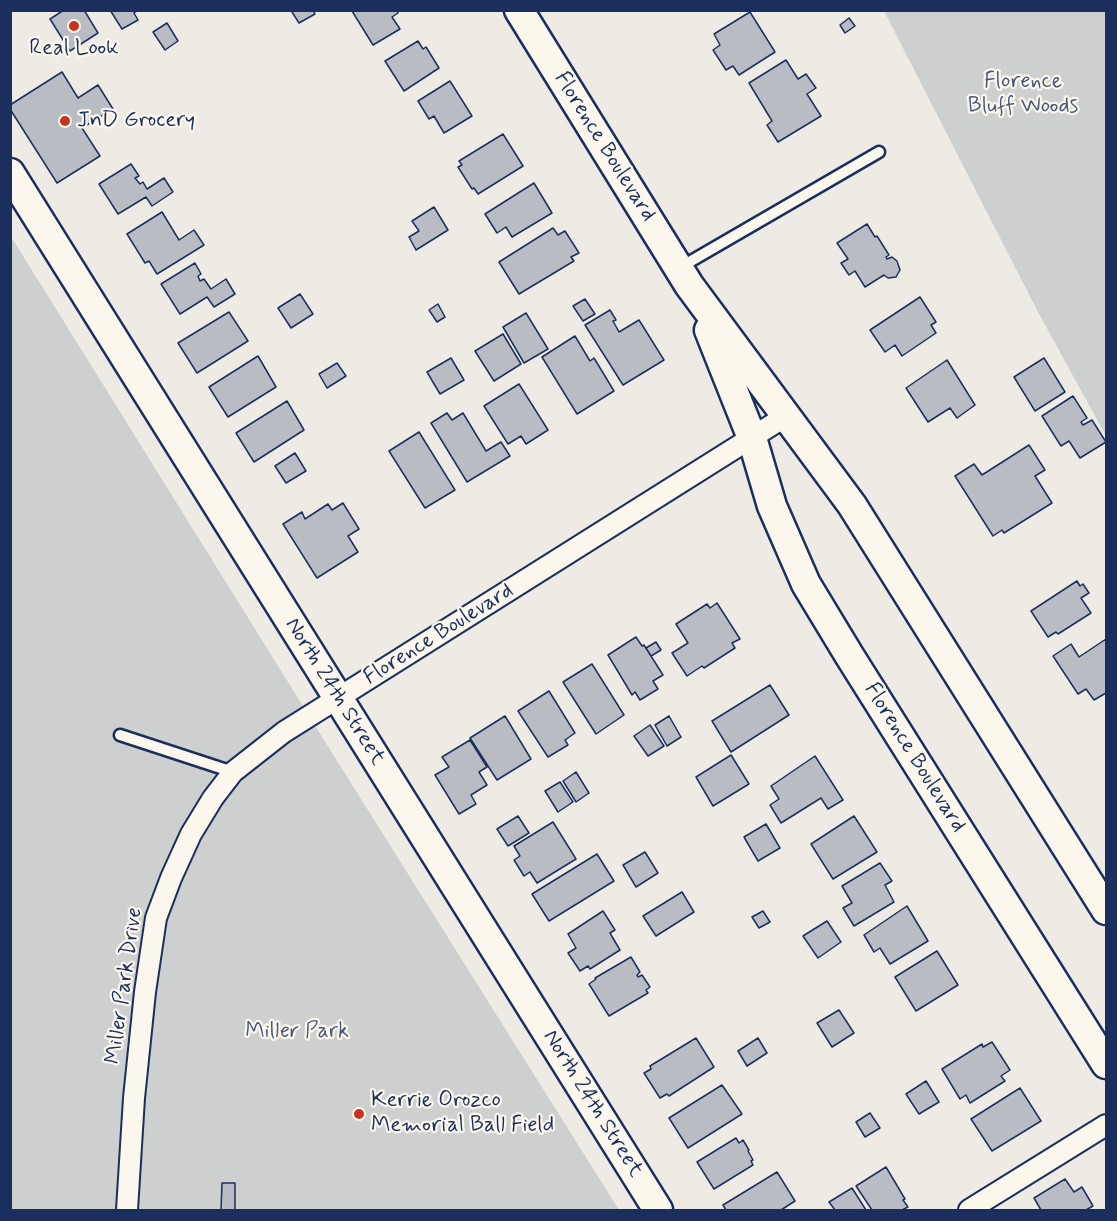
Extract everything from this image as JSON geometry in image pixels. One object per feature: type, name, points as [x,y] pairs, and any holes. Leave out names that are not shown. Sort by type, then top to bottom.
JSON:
[{"type":"street","name":"Florence Boulevard","points":[[519,10],[684,277],[862,520],[1107,909]]},
{"type":"street","name":"North 24th Street","points":[[10,173],[658,1210]]},
{"type":"street","name":"Florence Boulevard","points":[[684,277],[723,363],[752,438],[777,518],[798,568],[813,596],[1107,1064]]},
{"type":"street","name":"Florence Boulevard","points":[[338,698],[786,416]]},
{"type":"street","name":"Miller Park Drive","points":[[127,1210],[145,992],[156,918],[171,878],[191,834],[213,798],[233,772],[273,739],[338,698]]},
{"type":"street","points":[[969,1210],[1107,1125]]},
{"type":"lane","points":[[684,277],[879,152]]},
{"type":"lane","points":[[120,735],[233,772]]},
{"type":"green space","name":"Florence Bluff Woods","points":[[884,11],[1106,11],[1106,436],[1038,312]]},
{"type":"green space","name":"Miller Park","points":[[10,235],[334,756],[619,1210],[11,1210]]},
{"type":"building","name":"Real Look","points":[[64,10],[84,10],[98,33],[70,51],[50,19]]},
{"type":"building","points":[[110,10],[138,10],[134,13],[138,20],[122,29]]},
{"type":"building","points":[[313,10],[315,14],[299,23],[292,12]]},
{"type":"building","points":[[353,10],[397,10],[398,13],[392,17],[400,29],[373,45]]},
{"type":"building","points":[[750,12],[775,52],[739,75],[733,66],[726,70],[713,50],[720,45],[714,34]]},
{"type":"building","points":[[849,18],[855,26],[845,33],[840,25]]},
{"type":"building","points":[[167,23],[178,41],[165,50],[153,32]]},
{"type":"building","points":[[418,41],[423,49],[426,47],[439,68],[404,91],[385,61]]},
{"type":"building","points":[[786,60],[798,79],[806,74],[816,88],[807,94],[821,116],[778,142],[767,125],[772,121],[749,83]]},
{"type":"building","points":[[62,72],[78,98],[98,85],[113,109],[82,128],[100,156],[57,183],[10,109],[10,105]]},
{"type":"building","points":[[450,81],[472,116],[444,133],[434,116],[429,119],[418,101]]},
{"type":"building","points":[[503,134],[523,166],[478,194],[474,188],[472,189],[458,167],[462,165],[459,161]]},
{"type":"building","points":[[131,164],[139,176],[135,178],[140,184],[143,182],[147,189],[164,178],[173,192],[152,206],[146,197],[118,214],[99,184]]},
{"type":"building","points":[[534,183],[552,213],[512,237],[506,227],[497,233],[485,214]]},
{"type":"building","points":[[434,207],[448,230],[416,250],[409,237],[419,231],[412,221]]},
{"type":"building","points":[[162,212],[179,240],[194,230],[204,245],[157,274],[149,261],[145,263],[127,234]]},
{"type":"building","points":[[867,224],[889,255],[887,259],[892,257],[897,261],[900,270],[896,277],[888,278],[884,275],[865,287],[855,271],[849,275],[841,263],[848,259],[837,243]]},
{"type":"building","points":[[553,228],[558,235],[565,231],[579,253],[571,257],[574,261],[519,294],[499,262]]},
{"type":"building","points":[[195,263],[201,274],[198,276],[200,281],[204,279],[211,289],[226,279],[235,294],[214,307],[207,297],[180,314],[161,284]]},
{"type":"building","points":[[300,294],[313,314],[291,328],[278,308]]},
{"type":"building","points":[[920,297],[936,322],[931,325],[936,333],[902,356],[895,345],[885,352],[870,330]]},
{"type":"building","points":[[585,299],[595,314],[583,321],[573,306]]},
{"type":"building","points":[[438,304],[445,317],[437,322],[429,310]]},
{"type":"building","points":[[610,310],[619,332],[639,320],[664,360],[623,385],[585,325]]},
{"type":"building","points":[[229,312],[248,341],[197,373],[178,343]]},
{"type":"building","points":[[526,313],[548,349],[524,363],[503,327]]},
{"type":"building","points":[[503,334],[521,364],[494,381],[475,351]]},
{"type":"building","points":[[575,336],[590,361],[594,358],[614,391],[577,414],[542,357]]},
{"type":"building","points":[[258,356],[276,387],[228,417],[209,387]]},
{"type":"building","points":[[451,358],[464,380],[440,394],[427,372]]},
{"type":"building","points":[[1044,358],[1065,392],[1035,411],[1014,377]]},
{"type":"building","points":[[947,360],[975,405],[957,418],[950,408],[928,422],[906,388]]},
{"type":"building","points":[[337,363],[346,376],[327,388],[319,374]]},
{"type":"building","points":[[519,384],[548,430],[526,444],[521,436],[508,444],[484,406]]},
{"type":"building","points":[[1073,396],[1087,418],[1081,422],[1083,425],[1092,420],[1106,442],[1080,458],[1069,441],[1061,446],[1042,416]]},
{"type":"building","points":[[287,401],[304,430],[254,462],[236,433]]},
{"type":"building","points":[[447,413],[452,420],[463,413],[486,451],[501,442],[510,456],[467,482],[431,423]]},
{"type":"building","points":[[419,432],[455,490],[425,508],[389,451]]},
{"type":"building","points":[[1029,445],[1045,470],[1035,476],[1052,503],[1004,533],[1002,530],[993,536],[955,476],[974,464],[982,475]]},
{"type":"building","points":[[295,453],[306,471],[286,483],[275,466]]},
{"type":"building","points":[[343,503],[359,529],[348,536],[358,552],[317,578],[283,524],[302,512],[305,519],[328,504],[332,510]]},
{"type":"building","points":[[1077,581],[1080,586],[1083,584],[1089,593],[1081,598],[1091,613],[1058,634],[1056,632],[1048,637],[1031,611]]},
{"type":"building","points":[[717,603],[740,639],[732,643],[735,648],[687,676],[672,653],[688,643],[676,624],[707,604],[710,608]]},
{"type":"building","points":[[636,637],[642,646],[644,645],[663,675],[653,681],[658,689],[640,700],[635,692],[632,695],[608,655]]},
{"type":"building","points":[[1106,639],[1106,693],[1094,700],[1086,689],[1078,694],[1053,656],[1071,644],[1079,657]]},
{"type":"building","points":[[656,642],[661,650],[651,656],[646,648]]},
{"type":"building","points":[[592,664],[624,715],[596,734],[563,682]]},
{"type":"building","points":[[770,685],[789,715],[731,752],[712,721]]},
{"type":"building","points":[[549,691],[575,733],[565,740],[568,745],[548,757],[518,711]]},
{"type":"building","points":[[505,716],[531,759],[497,780],[470,738]]},
{"type":"building","points":[[669,716],[681,737],[667,746],[655,725]]},
{"type":"building","points":[[650,725],[664,746],[648,756],[634,736]]},
{"type":"building","points":[[470,740],[487,767],[479,772],[487,785],[471,795],[476,804],[459,814],[435,775],[449,767],[442,757]]},
{"type":"building","points":[[731,755],[749,784],[713,806],[696,777]]},
{"type":"building","points":[[815,756],[843,800],[828,809],[821,798],[781,823],[770,805],[779,799],[771,786]]},
{"type":"building","points":[[576,772],[589,793],[576,802],[563,781]]},
{"type":"building","points":[[560,782],[573,802],[558,812],[545,791]]},
{"type":"building","points":[[518,816],[529,833],[508,846],[497,829]]},
{"type":"building","points":[[854,816],[877,852],[833,879],[811,844]]},
{"type":"building","points":[[553,822],[576,859],[537,883],[530,872],[524,876],[514,860],[520,856],[514,846]]},
{"type":"building","points":[[766,824],[780,848],[758,861],[744,837]]},
{"type":"building","points":[[645,852],[658,873],[636,887],[623,865]]},
{"type":"building","points":[[597,854],[614,881],[549,921],[532,894]]},
{"type":"building","points":[[880,863],[892,881],[885,885],[894,902],[854,926],[843,908],[852,903],[842,886]]},
{"type":"building","points":[[682,892],[694,912],[656,936],[643,916]]},
{"type":"building","points":[[907,906],[928,941],[890,964],[880,948],[874,952],[864,935]]},
{"type":"building","points":[[603,911],[615,930],[610,933],[620,950],[590,969],[588,966],[580,971],[568,953],[576,948],[568,934]]},
{"type":"building","points":[[763,911],[770,922],[759,928],[752,917]]},
{"type":"building","points":[[827,921],[841,942],[818,958],[803,936]]},
{"type":"building","points":[[937,951],[958,985],[916,1011],[895,977]]},
{"type":"building","points":[[631,957],[640,972],[638,977],[642,975],[650,987],[646,990],[648,993],[609,1016],[589,984],[595,978]]},
{"type":"building","points":[[839,1010],[854,1033],[832,1047],[817,1023]]},
{"type":"building","points":[[696,1038],[714,1067],[669,1096],[667,1094],[660,1098],[644,1073],[651,1069],[650,1066]]},
{"type":"building","points":[[758,1038],[767,1053],[747,1066],[738,1051]]},
{"type":"building","points":[[992,1042],[1010,1070],[1001,1076],[1005,1081],[970,1103],[966,1095],[960,1099],[942,1069],[982,1044],[983,1047]]},
{"type":"building","points":[[926,1081],[939,1102],[919,1114],[906,1094]]},
{"type":"building","points":[[722,1085],[742,1114],[688,1148],[669,1118]]},
{"type":"building","points":[[1020,1088],[1041,1121],[992,1151],[971,1119]]},
{"type":"building","points":[[870,1113],[880,1128],[865,1137],[856,1122]]},
{"type":"building","points":[[736,1138],[739,1143],[743,1140],[753,1160],[751,1161],[753,1165],[714,1189],[697,1162]]},
{"type":"building","points":[[886,1167],[908,1207],[902,1210],[872,1210],[856,1186]]},
{"type":"building","points":[[777,1172],[795,1201],[781,1210],[726,1210],[723,1205]]},
{"type":"building","points":[[1065,1179],[1074,1192],[1082,1187],[1093,1206],[1086,1210],[1041,1210],[1034,1198]]},
{"type":"building","points":[[222,1183],[235,1183],[235,1210],[221,1210]]},
{"type":"building","points":[[852,1188],[866,1210],[835,1210],[829,1202]]},
{"type":"place","name":"Real Look","points":[[74,26]]},
{"type":"place","name":"JnD Grocery","points":[[65,121]]},
{"type":"place","name":"Kerrie Orozco Memorial Ball Field","points":[[359,1114]]}]
